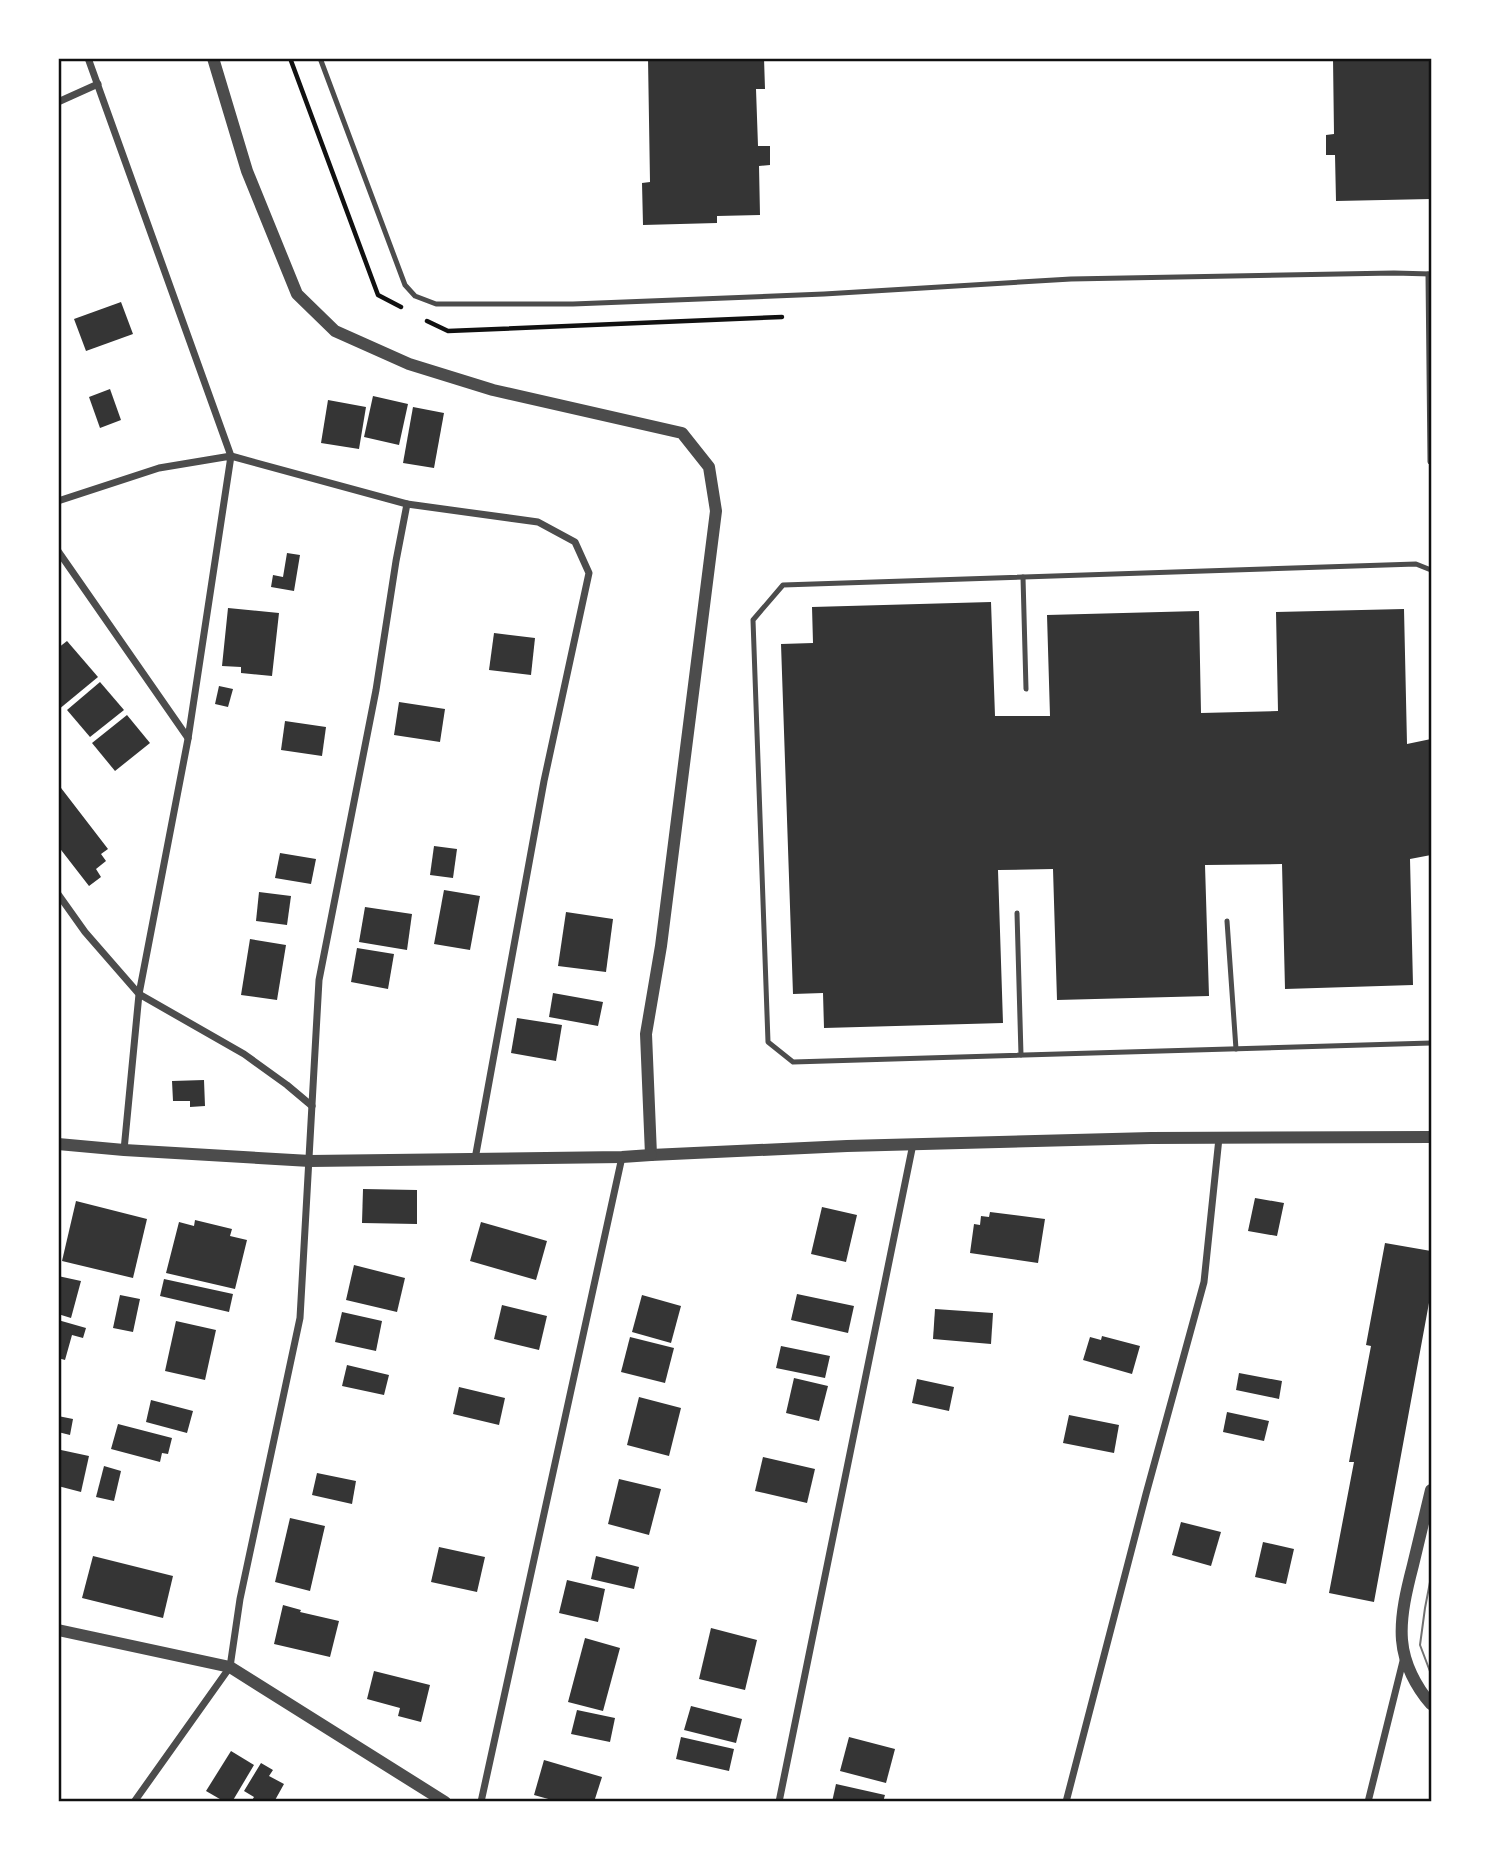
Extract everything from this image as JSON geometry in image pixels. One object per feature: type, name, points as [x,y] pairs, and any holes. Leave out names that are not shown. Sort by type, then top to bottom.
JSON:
[{"type":"street","points":[[88,58],[231,456],[188,739],[139,994],[124,1150]]},
{"type":"street","points":[[213,58],[247,171],[297,294],[335,331],[409,364],[493,390],[682,433],[709,467],[716,511],[661,946],[646,1034],[651,1155]]},
{"type":"street","points":[[58,102],[98,84]]},
{"type":"street","points":[[58,501],[159,468],[231,456],[407,504],[538,522],[575,542],[589,573],[544,781],[475,1159]]},
{"type":"street","points":[[134,1802],[230,1667],[240,1599],[300,1318],[319,980],[376,690],[407,504]]},
{"type":"street","points":[[58,551],[188,739]]},
{"type":"street","points":[[58,894],[85,932],[139,994],[244,1054],[312,1106]]},
{"type":"street","points":[[58,1144],[310,1161],[622,1157],[913,1144],[1151,1138],[1431,1137]]},
{"type":"street","points":[[1066,1802],[1204,1282],[1219,1138]]},
{"type":"street","points":[[779,1802],[913,1144]]},
{"type":"street","points":[[481,1802],[622,1157]]},
{"type":"street","points":[[1431,1490],[1404,1608],[1402,1641],[1408,1667],[1431,1704]]},
{"type":"street","points":[[58,1629],[230,1667],[445,1802]]},
{"type":"street","points":[[1368,1802],[1405,1653]]},
{"type":"lane","points":[[320,58],[405,285],[415,296],[436,304],[573,304],[824,294],[1071,279],[1429,274],[1430,462]]},
{"type":"lane","points":[[1431,570],[1416,564],[783,585],[753,620],[768,1042],[793,1062],[1431,1043]]},
{"type":"lane","points":[[1023,577],[1026,689]]},
{"type":"lane","points":[[1017,913],[1021,1055]]},
{"type":"lane","points":[[1227,921],[1236,1049]]},
{"type":"path","points":[[290,58],[378,295],[401,307]]},
{"type":"path","points":[[424,319],[448,331],[782,317]]},
{"type":"building","points":[[648,58],[764,58],[765,89],[756,89],[758,146],[770,146],[770,165],[759,166],[760,215],[717,216],[717,223],[643,225],[642,183],[650,182]]},
{"type":"building","points":[[1333,58],[1431,58],[1431,199],[1336,201],[1335,155],[1326,155],[1326,135],[1334,134]]},
{"type":"building","points":[[121,302],[133,334],[86,351],[74,319]]},
{"type":"building","points":[[110,389],[121,420],[100,428],[89,397]]},
{"type":"building","points":[[373,396],[408,404],[399,445],[364,437]]},
{"type":"building","points":[[328,400],[366,407],[359,449],[321,443]]},
{"type":"building","points":[[413,407],[444,413],[434,468],[403,463]]},
{"type":"building","points":[[287,553],[300,555],[294,591],[271,587],[273,575],[283,577]]},
{"type":"building","points":[[991,602],[995,716],[1050,716],[1047,615],[1199,611],[1201,713],[1278,711],[1276,612],[1404,609],[1407,744],[1431,739],[1431,855],[1410,859],[1413,985],[1285,989],[1282,864],[1205,865],[1209,996],[1057,1000],[1053,869],[998,870],[1003,1023],[824,1028],[823,993],[793,994],[781,644],[813,643],[812,607]]},
{"type":"building","points":[[228,608],[279,613],[272,676],[241,673],[241,667],[222,666]]},
{"type":"building","points":[[494,633],[535,638],[531,675],[489,670]]},
{"type":"building","points":[[67,641],[98,677],[58,710],[58,648]]},
{"type":"building","points":[[100,682],[124,710],[90,737],[67,710]]},
{"type":"building","points":[[219,686],[233,689],[228,707],[215,704]]},
{"type":"building","points":[[399,702],[445,709],[440,742],[394,735]]},
{"type":"building","points":[[127,715],[150,743],[115,771],[92,743]]},
{"type":"building","points":[[285,721],[326,727],[322,756],[281,750]]},
{"type":"building","points":[[58,784],[108,849],[101,854],[106,861],[96,869],[101,877],[89,886],[58,846]]},
{"type":"building","points":[[434,846],[457,849],[453,878],[430,875]]},
{"type":"building","points":[[280,853],[316,859],[311,884],[275,878]]},
{"type":"building","points":[[444,890],[480,896],[470,950],[434,944]]},
{"type":"building","points":[[259,892],[291,896],[287,925],[256,921]]},
{"type":"building","points":[[365,907],[412,914],[407,950],[359,942]]},
{"type":"building","points":[[566,912],[613,919],[606,972],[558,966]]},
{"type":"building","points":[[250,939],[286,945],[277,1000],[241,995]]},
{"type":"building","points":[[357,948],[394,954],[388,989],[351,982]]},
{"type":"building","points":[[553,993],[603,1002],[598,1026],[549,1017]]},
{"type":"building","points":[[517,1018],[562,1025],[556,1061],[511,1053]]},
{"type":"building","points":[[204,1080],[205,1106],[190,1107],[190,1101],[173,1101],[172,1081]]},
{"type":"building","points":[[363,1189],[417,1190],[417,1224],[362,1223]]},
{"type":"building","points":[[1255,1198],[1284,1203],[1277,1236],[1248,1231]]},
{"type":"building","points":[[76,1201],[147,1219],[133,1278],[62,1261]]},
{"type":"building","points":[[822,1207],[857,1215],[846,1262],[811,1254]]},
{"type":"building","points":[[990,1212],[1045,1219],[1038,1263],[970,1253],[974,1224],[980,1225],[981,1216],[989,1217]]},
{"type":"building","points":[[195,1220],[232,1229],[230,1236],[247,1240],[235,1289],[166,1273],[179,1222],[194,1226]]},
{"type":"building","points":[[481,1222],[547,1241],[536,1280],[470,1261]]},
{"type":"building","points":[[1385,1243],[1431,1251],[1431,1292],[1374,1602],[1329,1593],[1354,1462],[1349,1462],[1371,1346],[1366,1345]]},
{"type":"building","points":[[354,1265],[405,1278],[397,1312],[346,1300]]},
{"type":"building","points":[[58,1276],[81,1281],[71,1318],[58,1314]]},
{"type":"building","points":[[164,1279],[233,1294],[229,1312],[160,1296]]},
{"type":"building","points":[[797,1294],[854,1306],[848,1333],[791,1320]]},
{"type":"building","points":[[120,1295],[140,1299],[133,1332],[113,1328]]},
{"type":"building","points":[[642,1295],[681,1306],[671,1343],[632,1332]]},
{"type":"building","points":[[502,1305],[547,1316],[539,1350],[494,1339]]},
{"type":"building","points":[[935,1309],[993,1313],[991,1344],[933,1339]]},
{"type":"building","points":[[342,1312],[382,1321],[376,1351],[335,1342]]},
{"type":"building","points":[[58,1320],[86,1328],[83,1338],[72,1335],[65,1360],[58,1358]]},
{"type":"building","points":[[176,1321],[216,1330],[205,1380],[165,1371]]},
{"type":"building","points":[[1102,1336],[1140,1346],[1132,1374],[1083,1360],[1090,1337],[1101,1340]]},
{"type":"building","points":[[630,1337],[674,1348],[665,1383],[621,1372]]},
{"type":"building","points":[[781,1346],[830,1356],[825,1378],[776,1368]]},
{"type":"building","points":[[347,1365],[389,1375],[384,1395],[342,1386]]},
{"type":"building","points":[[1239,1373],[1282,1381],[1279,1399],[1236,1390]]},
{"type":"building","points":[[794,1378],[828,1386],[819,1421],[786,1413]]},
{"type":"building","points":[[917,1379],[954,1387],[949,1411],[912,1403]]},
{"type":"building","points":[[459,1387],[505,1398],[499,1425],[453,1414]]},
{"type":"building","points":[[639,1397],[681,1408],[669,1456],[627,1445]]},
{"type":"building","points":[[151,1400],[193,1411],[187,1433],[146,1422]]},
{"type":"building","points":[[1227,1412],[1269,1421],[1264,1441],[1223,1432]]},
{"type":"building","points":[[1069,1415],[1119,1425],[1114,1453],[1063,1443]]},
{"type":"building","points":[[58,1416],[73,1419],[70,1435],[58,1432]]},
{"type":"building","points":[[118,1424],[172,1438],[168,1454],[162,1453],[160,1462],[111,1449]]},
{"type":"building","points":[[61,1450],[89,1456],[81,1492],[58,1486]]},
{"type":"building","points":[[763,1457],[815,1469],[807,1503],[755,1491]]},
{"type":"building","points":[[104,1466],[121,1471],[114,1501],[96,1497]]},
{"type":"building","points":[[317,1473],[356,1481],[352,1504],[312,1495]]},
{"type":"building","points":[[619,1479],[661,1489],[649,1535],[608,1524]]},
{"type":"building","points":[[290,1518],[325,1526],[310,1591],[275,1582]]},
{"type":"building","points":[[1181,1522],[1221,1532],[1211,1566],[1172,1555]]},
{"type":"building","points":[[1263,1542],[1294,1549],[1286,1584],[1255,1577]]},
{"type":"building","points":[[439,1547],[485,1557],[477,1592],[431,1582]]},
{"type":"building","points":[[93,1556],[173,1576],[163,1618],[82,1598]]},
{"type":"building","points":[[596,1556],[639,1567],[634,1589],[591,1579]]},
{"type":"building","points":[[567,1580],[605,1589],[598,1622],[559,1613]]},
{"type":"building","points":[[283,1605],[339,1621],[330,1657],[274,1644]]},
{"type":"building","points":[[711,1628],[757,1640],[745,1690],[699,1679]]},
{"type":"building","points":[[585,1638],[620,1648],[603,1711],[568,1702]]},
{"type":"building","points":[[374,1671],[430,1685],[421,1722],[398,1716],[400,1708],[367,1699]]},
{"type":"building","points":[[691,1706],[742,1719],[736,1743],[684,1730]]},
{"type":"building","points":[[577,1710],[615,1718],[610,1742],[571,1734]]},
{"type":"building","points":[[681,1737],[734,1749],[729,1771],[676,1759]]},
{"type":"building","points":[[849,1737],[895,1749],[886,1783],[840,1771]]},
{"type":"building","points":[[231,1751],[254,1765],[232,1802],[225,1802],[206,1791]]},
{"type":"building","points":[[544,1760],[602,1777],[594,1802],[559,1802],[534,1795]]},
{"type":"building","points":[[261,1763],[273,1770],[269,1776],[284,1784],[274,1802],[251,1802],[254,1797],[244,1791]]},
{"type":"building","points":[[836,1784],[885,1795],[883,1802],[832,1802]]},
{"type":"tram line","points":[[1431,1577],[1420,1645],[1431,1674]]}]
